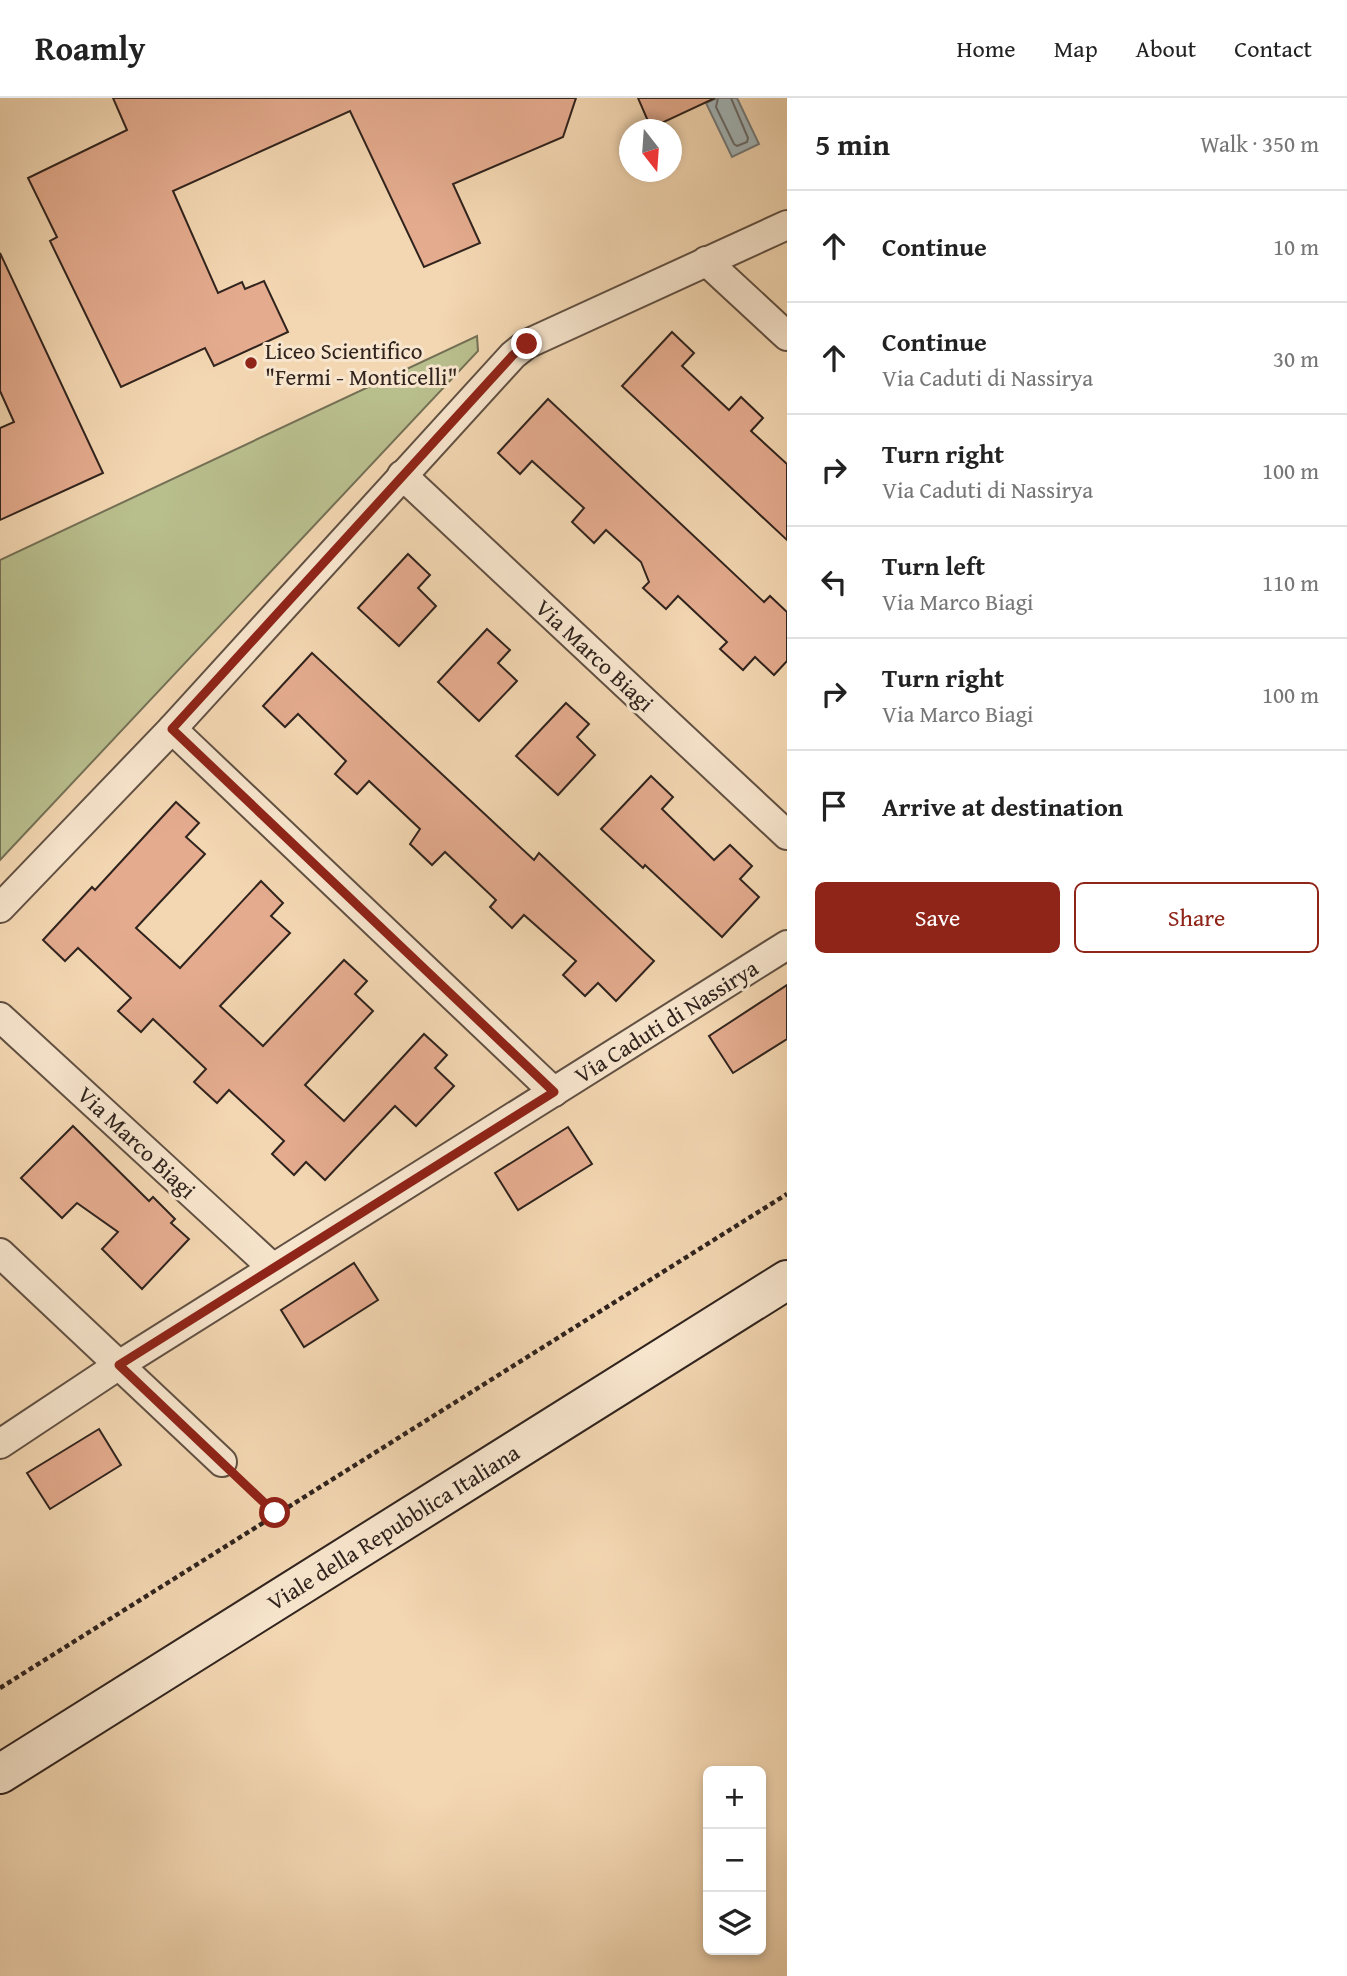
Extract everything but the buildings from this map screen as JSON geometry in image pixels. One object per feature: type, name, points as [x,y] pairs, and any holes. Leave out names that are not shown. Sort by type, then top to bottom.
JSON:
[{"type":"street","points":[[0,908],[172,729],[513,355],[527,344],[787,225]]},
{"type":"street","points":[[706,261],[787,336]]},
{"type":"street","name":"Via Marco Biagi","points":[[402,475],[787,835]]},
{"type":"street","points":[[172,729],[554,1092]]},
{"type":"street","name":"Via Caduti di Nassirya","points":[[0,1444],[119,1365],[787,945]]},
{"type":"street","name":"Via Marco Biagi","points":[[0,1017],[273,1268]]},
{"type":"street","points":[[0,1253],[222,1462]]},
{"type":"street","name":"Viale della Repubblica Italiana","points":[[0,1774],[787,1280]]},
{"type":"path","points":[[0,1688],[787,1194]]},
{"type":"path","points":[[222,1462],[275,1513]]},
{"type":"green space","points":[[477,336],[478,351],[0,860],[0,560]]},
{"type":"water","points":[[717,98],[737,98],[759,144],[732,157],[706,103]]},
{"type":"place","name":"Liceo Scientifico \"Fermi - Monticelli\"","points":[[251,363]]},
{"type":"route","points":[[275,1513],[119,1365],[554,1092],[172,729],[402,475],[513,355],[527,344]]}]
